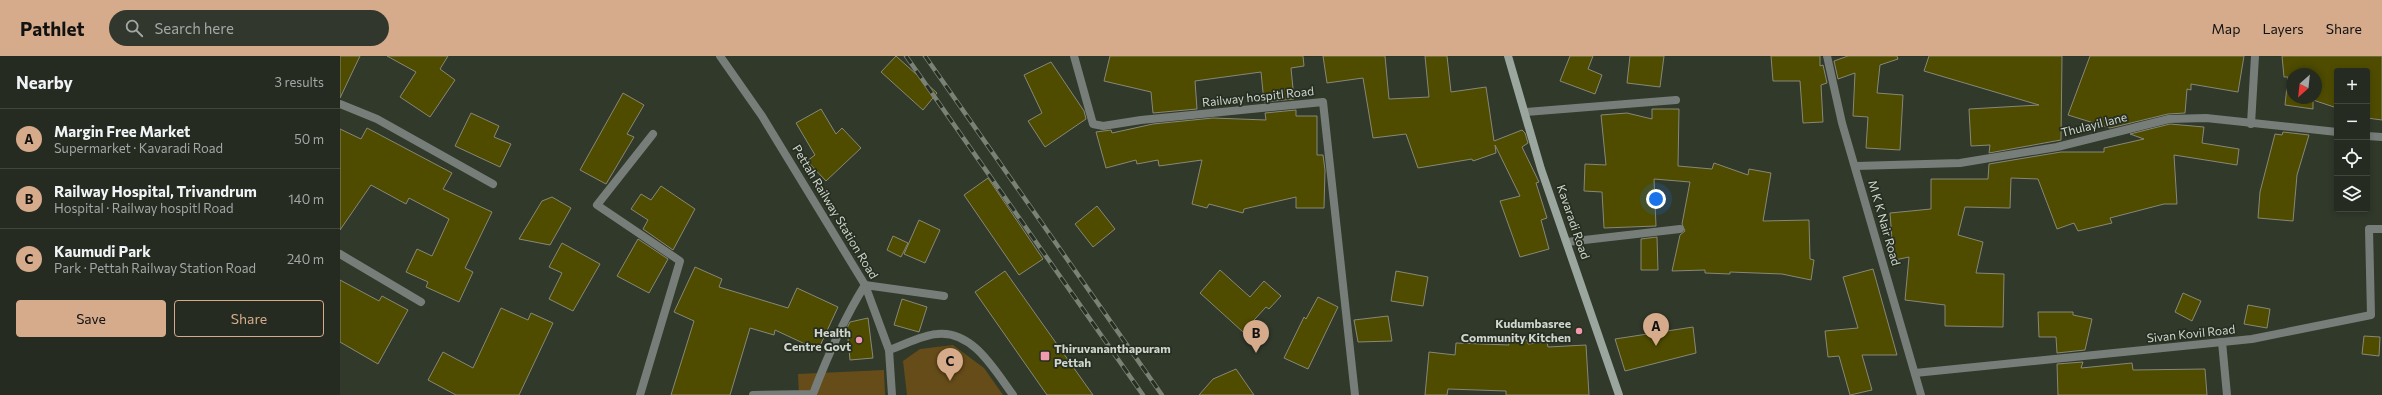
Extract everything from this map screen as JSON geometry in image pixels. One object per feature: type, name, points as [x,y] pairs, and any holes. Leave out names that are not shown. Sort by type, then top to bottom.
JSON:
[{"type":"main road","name":"Kavaradi Road","points":[[1508,56],[1526,112],[1542,170],[1619,395]]},
{"type":"street","name":"Pettah Railway Station Road","points":[[720,56],[762,116],[865,285],[890,350],[892,395]]},
{"type":"street","name":"Railway hospitl Road","points":[[1074,56],[1093,124],[1103,126],[1141,120],[1323,102],[1355,395]]},
{"type":"street","name":"M K K Nair Road","points":[[1827,56],[1842,123],[1856,166],[1921,395]]},
{"type":"street","points":[[2251,124],[2255,56]]},
{"type":"street","points":[[1526,112],[1676,100]]},
{"type":"street","points":[[340,104],[377,119],[493,184]]},
{"type":"street","name":"Thulayil lane","points":[[1856,166],[1960,163],[2058,147],[2169,119],[2206,118],[2334,132]]},
{"type":"street","points":[[640,395],[680,261],[597,205],[653,134]]},
{"type":"street","points":[[2370,136],[2382,137]]},
{"type":"street","points":[[1567,242],[1680,229]]},
{"type":"street","name":"Sivan Kovil Road","points":[[1915,373],[2252,339],[2371,315],[2369,230],[2382,229]]},
{"type":"street","points":[[340,254],[421,302]]},
{"type":"street","points":[[753,395],[813,394],[846,314],[865,285],[944,296]]},
{"type":"street","points":[[890,350],[937,334],[956,337],[979,350],[1013,395]]},
{"type":"street","points":[[2222,342],[2227,395]]},
{"type":"shaded area","points":[[953,345],[984,368],[1003,395],[907,395],[903,361],[920,349]]},
{"type":"shaded area","points":[[884,370],[885,395],[799,395],[798,374]]},
{"type":"building","points":[[340,56],[360,56],[340,98]]},
{"type":"building","points":[[387,56],[448,56],[440,69],[455,80],[430,117],[400,97],[416,72]]},
{"type":"building","points":[[896,56],[937,93],[923,110],[881,72]]},
{"type":"building","points":[[1110,56],[1303,56],[1304,66],[1291,68],[1294,99],[1264,102],[1261,72],[1195,81],[1197,109],[1153,113],[1151,92],[1104,81]]},
{"type":"building","points":[[1323,56],[1385,56],[1389,99],[1429,97],[1425,56],[1447,56],[1451,92],[1486,87],[1494,141],[1522,130],[1525,133],[1528,143],[1522,147],[1539,182],[1536,183],[1547,218],[1541,220],[1549,249],[1520,257],[1500,201],[1520,196],[1495,145],[1496,153],[1473,161],[1472,159],[1418,168],[1406,134],[1373,138],[1363,78],[1327,83]]},
{"type":"building","points":[[1570,56],[1593,56],[1588,69],[1602,75],[1595,94],[1560,81]]},
{"type":"building","points":[[1630,56],[1664,56],[1660,87],[1627,83]]},
{"type":"building","points":[[1771,56],[1820,56],[1820,66],[1823,65],[1827,83],[1821,85],[1823,122],[1803,123],[1800,81],[1773,81]]},
{"type":"building","points":[[1848,56],[1897,56],[1898,59],[1880,65],[1877,93],[1903,95],[1900,150],[1866,148],[1868,117],[1853,116],[1855,73],[1838,79],[1834,61]]},
{"type":"building","points":[[1929,56],[2062,56],[2061,140],[1989,153],[1990,145],[1971,146],[1969,109],[2039,105],[1924,71]]},
{"type":"building","points":[[2090,56],[2244,56],[2238,92],[2191,84],[2191,90],[2187,89],[2185,113],[2168,114],[2110,128],[2068,115]]},
{"type":"building","points":[[2282,56],[2382,56],[2382,120],[2370,118],[2370,68],[2334,68],[2334,107],[2322,103],[2322,68],[2286,68],[2286,77],[2284,77]]},
{"type":"building","points":[[1051,62],[1084,111],[1086,119],[1045,147],[1028,121],[1042,113],[1024,75]]},
{"type":"building","points":[[623,93],[644,105],[627,134],[634,137],[606,184],[580,170]]},
{"type":"building","points":[[2286,96],[2286,104],[2313,104],[2313,109],[2285,105]]},
{"type":"building","points":[[821,109],[836,134],[842,128],[861,148],[826,181],[807,161],[815,155],[796,123]]},
{"type":"building","points":[[1652,109],[1679,109],[1678,166],[1712,169],[1714,163],[1748,175],[1749,169],[1771,173],[1763,221],[1809,220],[1810,259],[1814,260],[1811,280],[1782,274],[1730,272],[1730,274],[1705,273],[1705,270],[1672,271],[1680,235],[1685,231],[1682,224],[1690,182],[1654,179],[1656,226],[1604,228],[1602,192],[1584,191],[1585,164],[1606,165],[1601,115],[1627,113],[1652,119]]},
{"type":"building","points":[[1296,110],[1296,116],[1317,116],[1317,155],[1323,155],[1325,170],[1324,208],[1296,208],[1296,197],[1244,209],[1243,213],[1209,204],[1207,208],[1192,204],[1202,160],[1159,166],[1158,160],[1137,164],[1136,160],[1106,168],[1096,132],[1111,130],[1112,133],[1153,124],[1213,118],[1266,120],[1265,113]]},
{"type":"building","points":[[471,113],[499,126],[494,137],[511,144],[500,167],[455,146]]},
{"type":"building","points":[[2170,124],[2204,127],[2202,143],[2239,149],[2237,165],[2174,155],[2177,204],[2164,204],[2110,218],[2112,223],[2078,231],[2074,223],[2057,229],[2038,179],[2011,178],[2010,208],[1965,207],[1958,235],[1983,242],[1976,273],[2004,274],[2003,327],[1945,326],[1945,305],[1905,300],[1909,257],[1895,260],[1890,240],[1892,240],[1890,213],[1931,209],[1931,179],[1988,179],[1989,164],[2061,152],[2104,152],[2104,148],[2144,139],[2130,134]]},
{"type":"building","points":[[367,128],[452,173],[443,189],[492,212],[465,268],[473,272],[459,302],[426,287],[428,282],[406,272],[417,249],[432,256],[449,219],[409,198],[406,204],[371,185],[340,230],[340,129],[361,139]]},
{"type":"building","points":[[2283,132],[2309,135],[2297,175],[2293,221],[2258,218],[2260,192],[2275,134],[2282,135]]},
{"type":"building","points":[[988,178],[1043,259],[1019,275],[964,195]]},
{"type":"building","points":[[661,186],[695,209],[673,250],[643,229],[648,220],[631,209],[641,194],[651,200]]},
{"type":"building","points":[[552,197],[571,208],[550,245],[519,239],[542,201]]},
{"type":"building","points":[[1097,206],[1115,229],[1093,247],[1075,224]]},
{"type":"building","points":[[919,220],[940,230],[925,263],[904,254]]},
{"type":"building","points":[[893,236],[908,243],[901,257],[887,250]]},
{"type":"building","points":[[1657,237],[1658,270],[1641,270],[1641,239]]},
{"type":"building","points":[[638,239],[668,259],[649,293],[617,276]]},
{"type":"building","points":[[562,243],[600,264],[573,311],[549,299],[562,273],[549,267]]},
{"type":"building","points":[[695,267],[722,279],[719,287],[788,308],[797,288],[838,307],[818,350],[775,330],[774,335],[750,328],[730,395],[671,395],[694,321],[674,312]]},
{"type":"building","points":[[1873,269],[1897,355],[1862,355],[1872,390],[1850,395],[1839,356],[1828,357],[1825,331],[1858,328],[1843,277]]},
{"type":"building","points":[[1220,270],[1250,297],[1264,281],[1281,296],[1269,309],[1266,307],[1243,332],[1200,293]]},
{"type":"building","points":[[1005,271],[1093,395],[1047,395],[975,292]]},
{"type":"building","points":[[1396,271],[1428,277],[1423,306],[1391,301]]},
{"type":"building","points":[[340,280],[379,301],[382,296],[408,310],[378,364],[340,342]]},
{"type":"building","points":[[2183,293],[2201,301],[2192,321],[2175,312]]},
{"type":"building","points":[[1318,297],[1338,307],[1308,369],[1284,358],[1304,317],[1306,319]]},
{"type":"building","points":[[902,299],[927,307],[919,332],[894,325]]},
{"type":"building","points":[[2248,305],[2270,309],[2267,328],[2244,324]]},
{"type":"building","points":[[501,308],[528,320],[531,313],[553,323],[519,395],[456,395],[428,380],[443,352],[473,368]]},
{"type":"building","points":[[2038,312],[2073,312],[2073,315],[2092,319],[2085,350],[2057,353],[2056,337],[2039,337]]},
{"type":"building","points":[[1388,316],[1392,341],[1358,342],[1354,320]]},
{"type":"building","name":"Health Centre Govt","points":[[868,318],[873,358],[850,360],[847,328],[850,322]]},
{"type":"building","points":[[1693,327],[1696,353],[1625,371],[1615,339]]},
{"type":"building","points":[[2364,336],[2380,337],[2379,356],[2362,354]]},
{"type":"building","points":[[1527,340],[1528,344],[1547,342],[1548,347],[1586,345],[1589,395],[1506,395],[1506,391],[1448,389],[1447,395],[1425,395],[1429,352],[1455,355],[1456,343],[1509,345],[1508,342]]},
{"type":"building","points":[[2083,362],[2081,368],[2132,363],[2133,370],[2205,369],[2207,395],[2058,395],[2057,364]]},
{"type":"building","points":[[1236,369],[1254,395],[1199,395],[1213,379]]},
{"type":"railway","points":[[906,56],[1143,395]]},
{"type":"railway","points":[[925,56],[1162,395]]},
{"type":"place","name":"Kudumbasree Community Kitchen","points":[[1579,331]]},
{"type":"place","name":"Health Centre Govt","points":[[859,340]]},
{"type":"place","name":"Margin Free Market","points":[[1656,346]]},
{"type":"place","name":"Railway Hospital, Trivandrum","points":[[1256,353]]},
{"type":"place","name":"Thiruvananthapuram Pettah","points":[[1045,356]]},
{"type":"place","name":"Kaumudi Park","points":[[950,381]]}]
